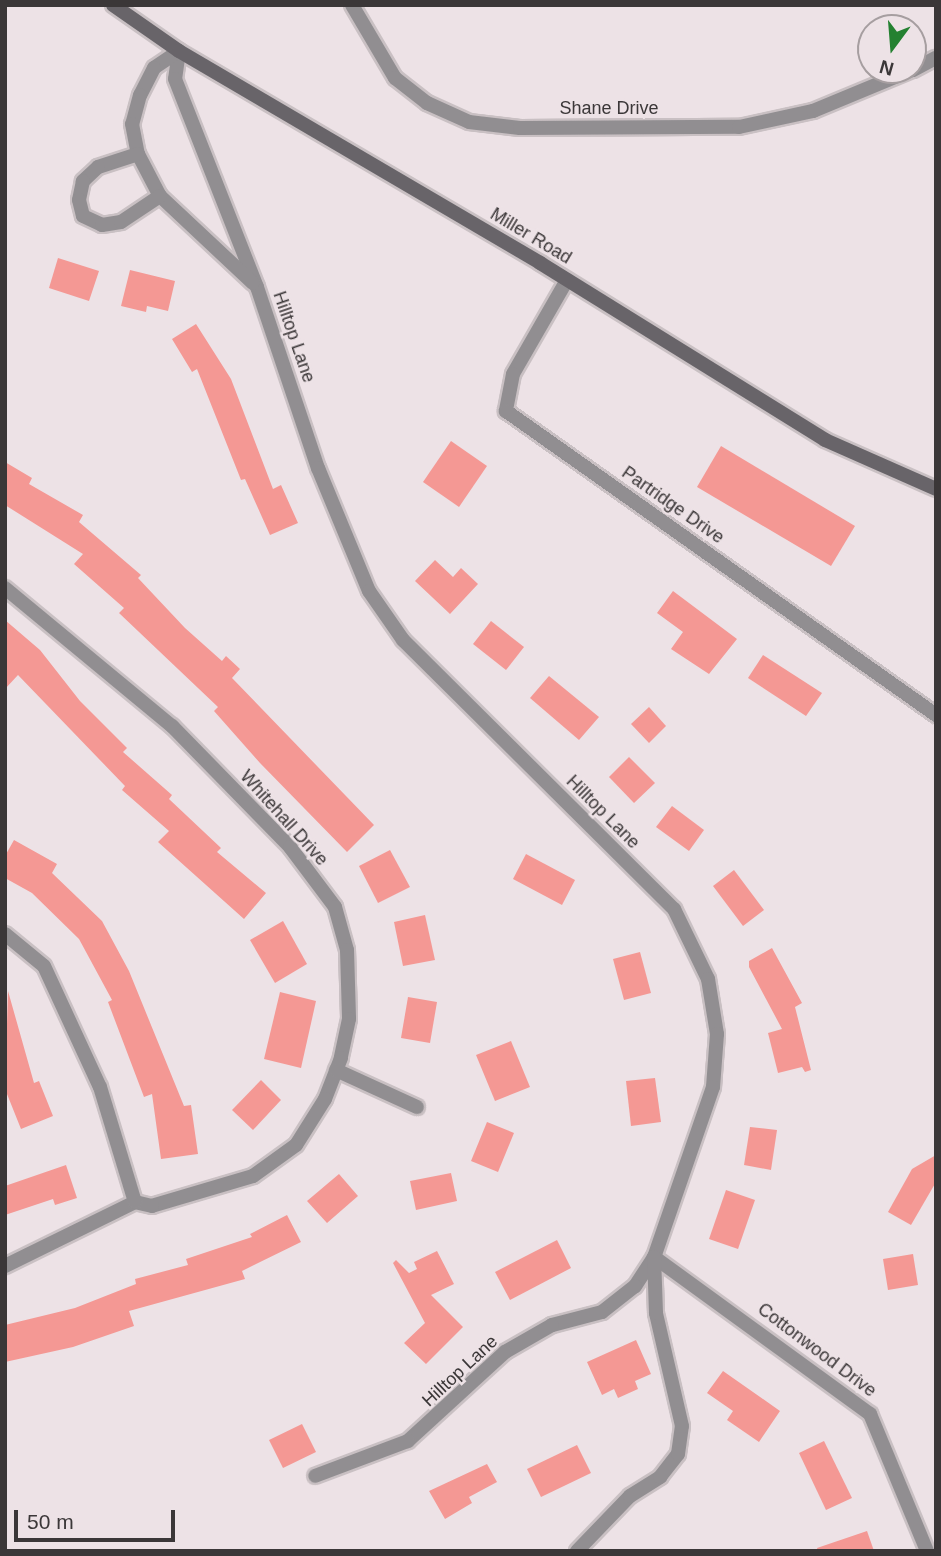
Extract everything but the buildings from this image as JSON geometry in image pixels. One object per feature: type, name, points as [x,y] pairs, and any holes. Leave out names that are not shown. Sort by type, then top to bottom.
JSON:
[{"type":"street","name":"Miller Road","points":[[113,5],[179,51],[567,280],[825,440],[936,489]]},
{"type":"street","name":"Shane Drive","points":[[352,5],[395,78],[427,103],[469,122],[520,128],[739,127],[813,111],[879,84]]},
{"type":"street","points":[[179,51],[154,68],[139,95],[132,124],[138,154],[160,196],[257,287]]},
{"type":"street","name":"Hilltop Lane","points":[[179,51],[175,79],[257,287],[318,468],[369,591],[403,639],[674,909],[708,979],[717,1034],[713,1087],[654,1257],[635,1286],[602,1312],[552,1325],[505,1352],[408,1441],[315,1476]]},
{"type":"street","points":[[138,154],[98,167],[83,181],[79,200],[83,216],[102,225],[121,222],[160,196]]},
{"type":"street","name":"Partridge Drive","points":[[567,280],[513,374],[506,411],[936,715]]},
{"type":"street","name":"Whitehall Drive","points":[[5,588],[172,726],[290,847],[335,907],[347,950],[349,1019],[336,1070],[325,1099],[296,1145],[253,1176],[152,1206],[135,1202],[5,1266]]},
{"type":"street","points":[[5,934],[44,966],[100,1087],[135,1202]]},
{"type":"street","points":[[336,1070],[417,1107]]},
{"type":"street","points":[[577,1551],[629,1496],[660,1477],[678,1454],[682,1426],[656,1313],[654,1257]]},
{"type":"street","name":"Cottonwood Drive","points":[[654,1257],[870,1414],[926,1551]]}]
